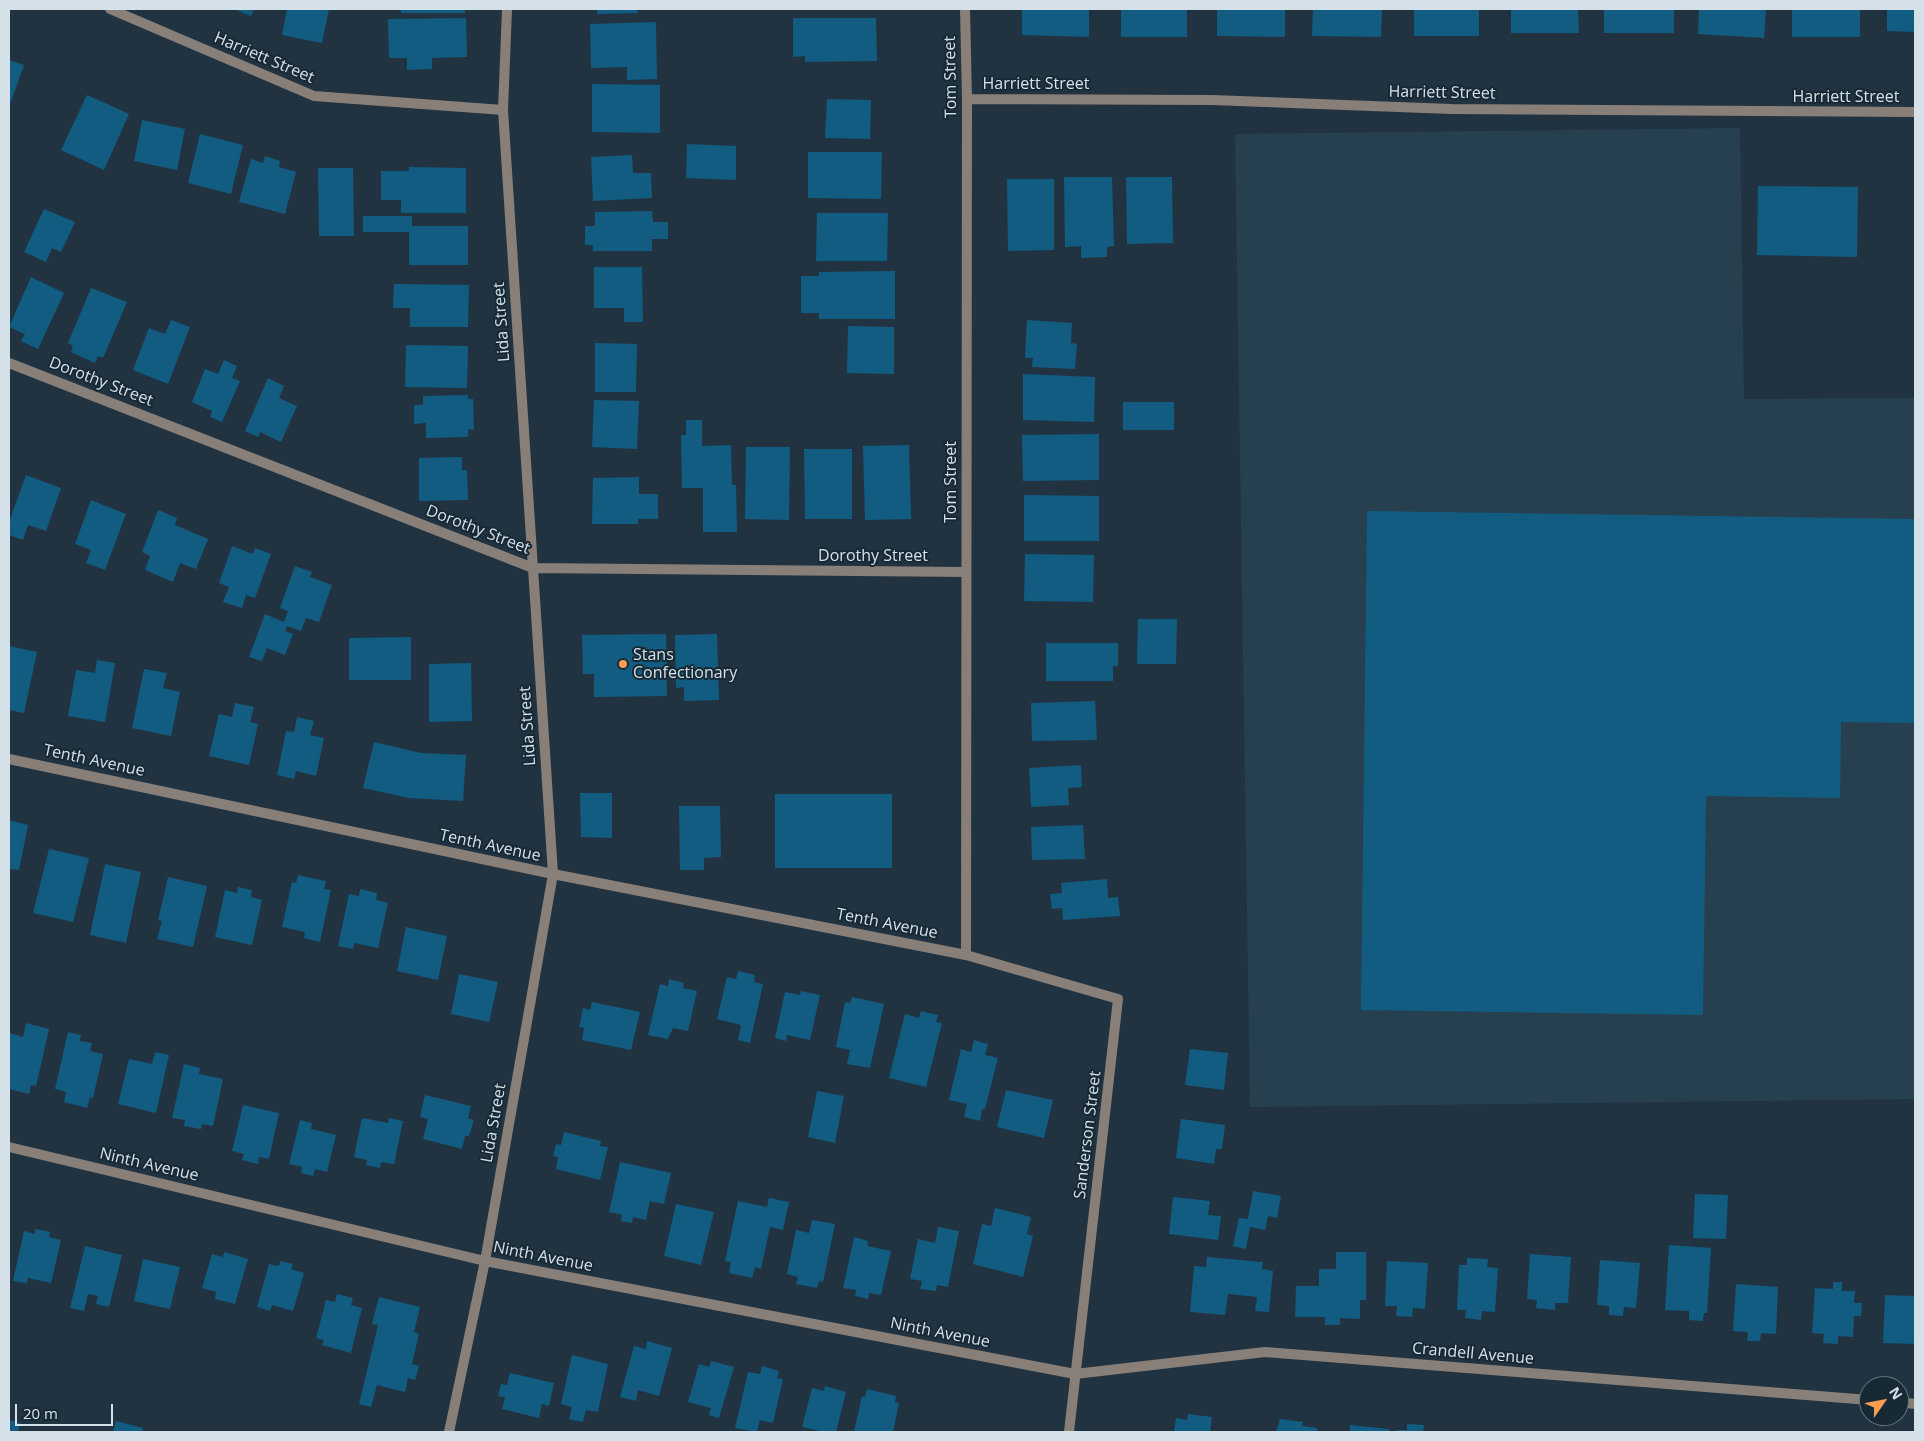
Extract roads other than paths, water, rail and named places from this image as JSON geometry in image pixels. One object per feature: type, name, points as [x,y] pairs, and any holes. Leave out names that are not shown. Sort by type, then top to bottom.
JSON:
[{"type":"street","name":"Harriett Street","points":[[110,9],[314,96],[503,110]]},
{"type":"street","name":"Lida Street","points":[[449,1432],[486,1261],[553,874],[503,110],[507,9]]},
{"type":"street","name":"Tom Street","points":[[965,9],[967,99],[966,955]]},
{"type":"street","name":"Harriett Street","points":[[967,99],[1212,100],[1451,109],[1915,112]]},
{"type":"street","name":"Dorothy Street","points":[[9,363],[533,568],[966,572]]},
{"type":"street","name":"Tenth Avenue","points":[[9,759],[553,874],[966,955]]},
{"type":"street","name":"Sanderson Street","points":[[966,955],[1118,999],[1069,1432]]},
{"type":"street","name":"Ninth Avenue","points":[[9,1147],[486,1261],[1075,1374]]},
{"type":"street","name":"Crandell Avenue","points":[[1075,1374],[1265,1352],[1859,1399]]},
{"type":"place","name":"Stans Confectionary","points":[[623,664]]}]
